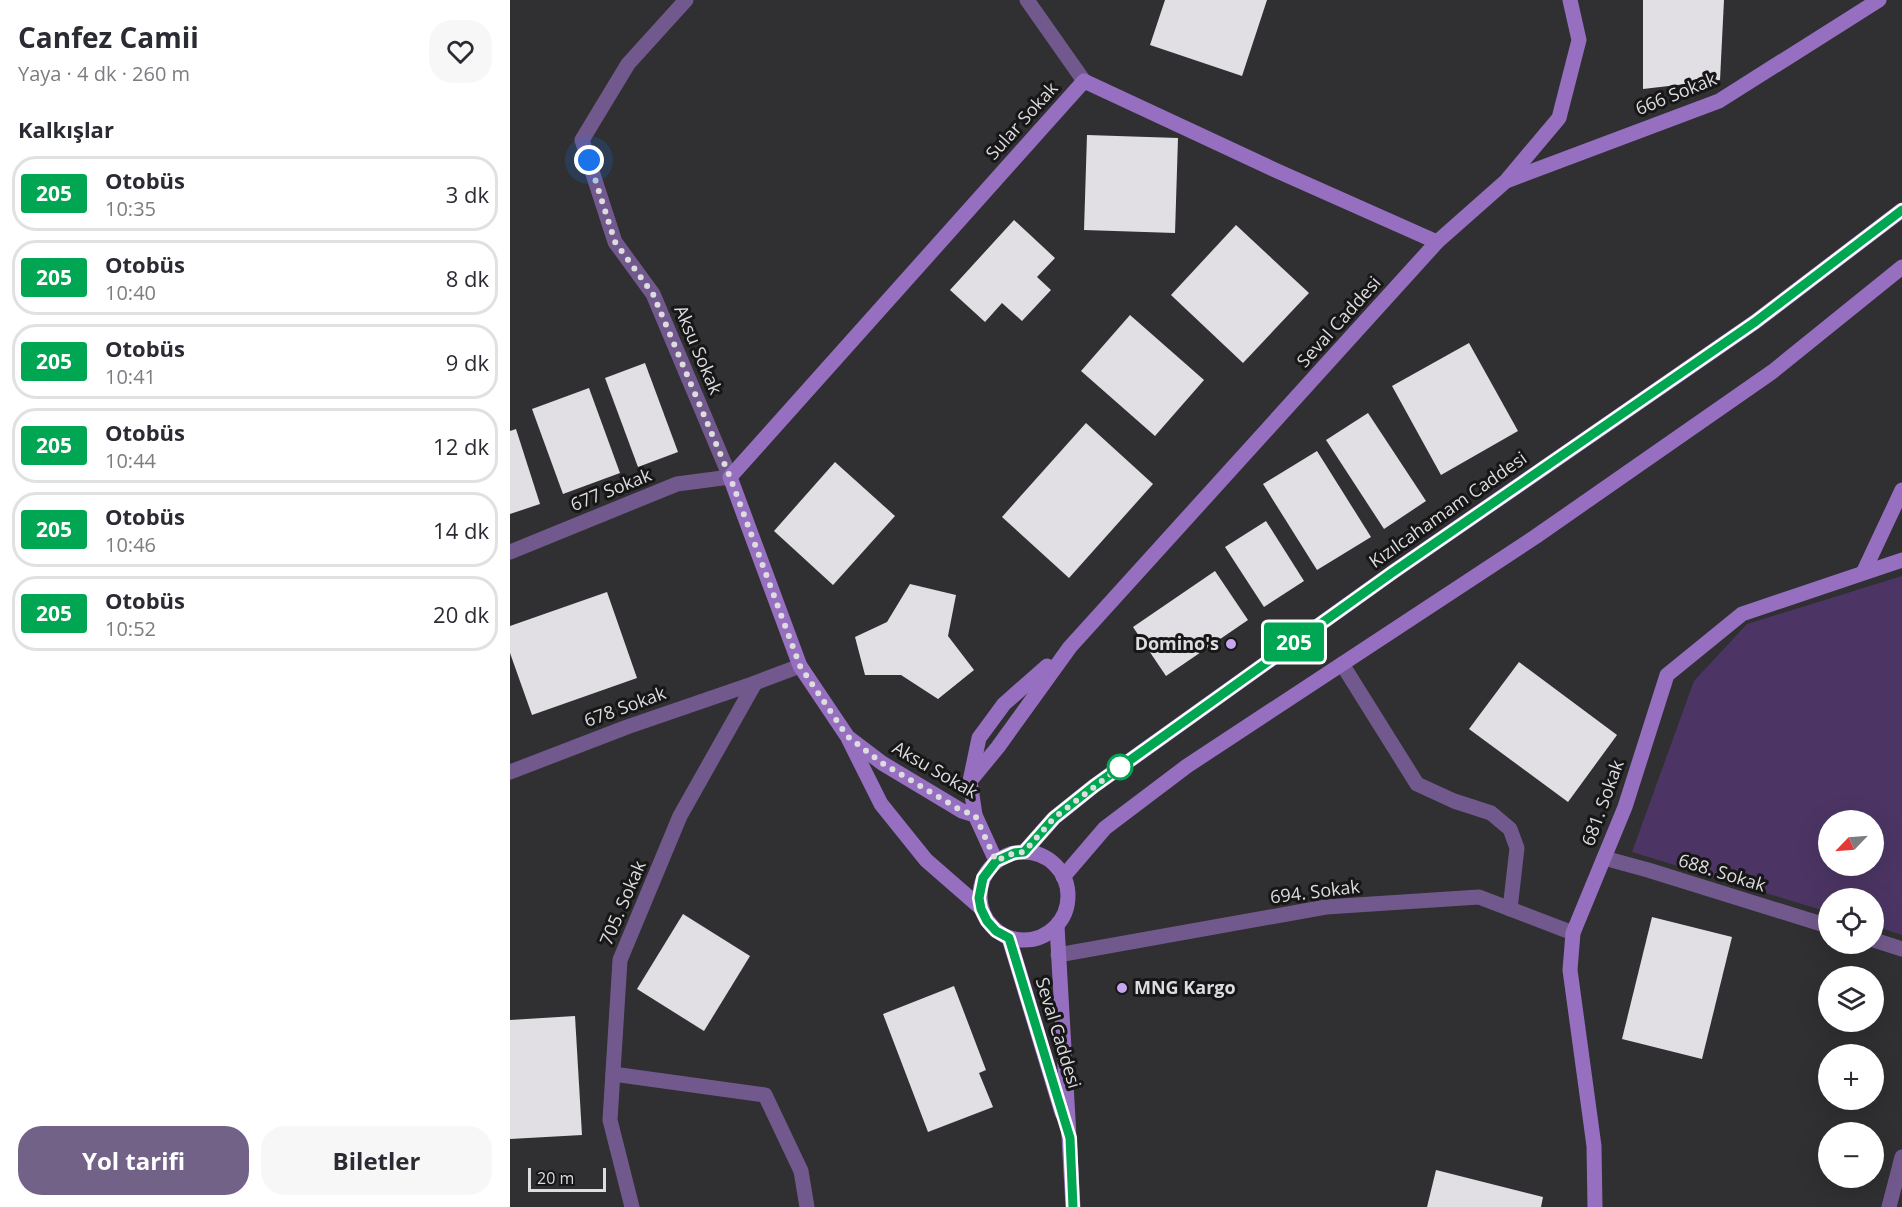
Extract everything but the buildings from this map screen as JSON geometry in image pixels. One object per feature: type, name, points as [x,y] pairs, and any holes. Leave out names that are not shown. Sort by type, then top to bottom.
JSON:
[{"type":"main road","name":"Seval Caddesi","points":[[996,861],[975,815],[970,781],[979,738],[1004,704],[1070,647],[1437,242],[1506,181],[1559,118],[1579,40],[1570,0]]},
{"type":"main road","name":"666 Sokak","points":[[1506,181],[1719,101],[1880,0]]},
{"type":"main road","name":"Sular Sokak","points":[[730,477],[1084,81],[1437,242]]},
{"type":"main road","name":"Kızılcahamam Caddesi","points":[[1024,852],[1054,818],[1094,786],[1393,572],[1755,322],[1902,210]]},
{"type":"main road","points":[[1057,926],[1035,940],[1022,941],[1009,938],[996,931],[987,921],[979,898],[983,878],[996,861],[1014,853],[1036,854],[1057,867],[1064,877],[1106,828],[1187,766],[1535,537],[1772,372],[1902,267]]},
{"type":"main road","name":"Aksu Sokak","points":[[730,477],[800,666],[847,736],[881,804],[926,860],[981,909]]},
{"type":"main road","points":[[1864,571],[1902,490]]},
{"type":"main road","name":"681. Sokak","points":[[1595,1207],[1594,1146],[1570,970],[1574,933],[1625,807],[1667,675],[1742,614],[1902,560]]},
{"type":"main road","name":"Aksu Sokak","points":[[847,736],[882,763],[962,811],[975,815]]},
{"type":"main road","name":"Seval Caddesi","points":[[1064,877],[1068,903],[1057,926],[1073,1207]]},
{"type":"main road","name":"Seval Caddesi","points":[[1009,938],[1070,1138]]},
{"type":"street","name":"Aksu Sokak","points":[[686,0],[628,63],[582,140],[615,242],[653,294],[730,477]]},
{"type":"street","points":[[1027,0],[1084,81]]},
{"type":"street","name":"677 Sokak","points":[[510,552],[677,484],[730,477]]},
{"type":"street","points":[[1342,664],[1417,783],[1454,801],[1491,813],[1510,830],[1517,848],[1510,909]]},
{"type":"street","points":[[755,683],[800,666]]},
{"type":"street","name":"678 Sokak","points":[[510,772],[627,727],[755,683]]},
{"type":"street","name":"705. Sokak","points":[[632,1207],[610,1120],[620,960],[680,816],[755,683]]},
{"type":"street","name":"688. Sokak","points":[[1604,858],[1818,923]]},
{"type":"street","name":"694. Sokak","points":[[1059,955],[1326,908],[1479,897],[1574,933]]},
{"type":"street","points":[[1884,943],[1902,949]]},
{"type":"street","points":[[613,1074],[765,1095],[801,1171],[807,1207]]},
{"type":"street","points":[[1889,1207],[1902,1157]]},
{"type":"shaded area","points":[[1902,576],[1902,935],[1884,929],[1884,888],[1818,888],[1818,909],[1632,852],[1694,681],[1747,624]]},
{"type":"bus line","name":"205","points":[[1073,1207],[1070,1138],[1009,938],[996,931],[987,921],[981,909],[980,888],[988,869],[1004,856],[1024,852],[1054,818],[1094,786],[1393,572],[1755,322],[1902,210]]},
{"type":"place","name":"Domino's","points":[[1231,644]]},
{"type":"place","name":"MNG Kargo","points":[[1122,988]]},
{"type":"route","points":[[589,160],[615,242],[653,294],[730,477],[800,666],[847,736],[882,763],[962,811],[975,815],[996,861],[1004,856],[1024,852],[1054,818],[1120,767]]}]
